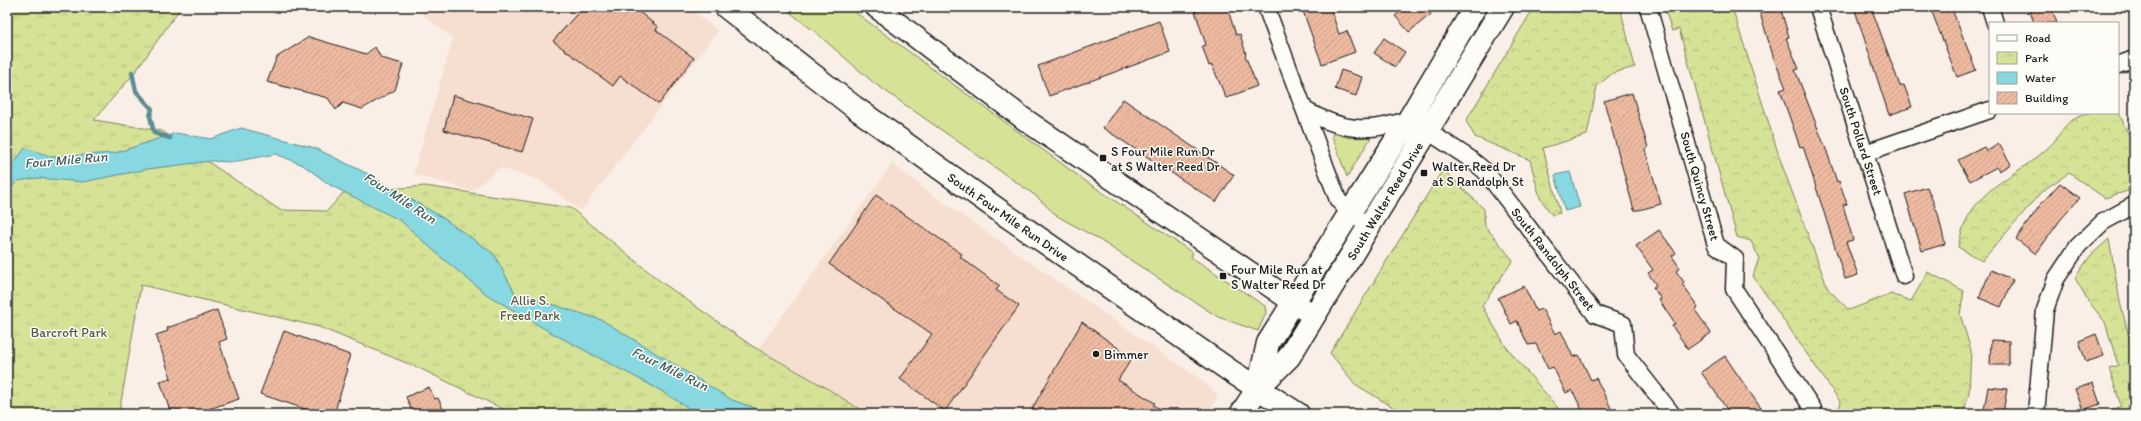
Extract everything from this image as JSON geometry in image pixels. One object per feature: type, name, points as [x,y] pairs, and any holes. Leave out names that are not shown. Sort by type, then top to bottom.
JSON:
[{"type":"main road","name":"South Four Mile Run Drive","points":[[726,7],[890,133],[1226,368],[1298,414]]},
{"type":"main road","name":"South Walter Reed Drive","points":[[1258,388],[1268,343],[1350,213],[1476,7]]},
{"type":"main road","name":"South Walter Reed Drive","points":[[1241,414],[1258,388],[1289,357],[1428,131],[1495,10]]},
{"type":"street","points":[[876,7],[1024,119],[1314,316]]},
{"type":"street","points":[[1266,7],[1338,200],[1350,213],[1369,226]]},
{"type":"street","name":"South Quincy Street","points":[[1648,7],[1716,245],[1735,259],[1734,289],[1813,409]]},
{"type":"street","name":"South Pollard Street","points":[[1818,7],[1904,276]]},
{"type":"street","points":[[1990,7],[1995,22]]},
{"type":"street","points":[[2119,65],[2134,59]]},
{"type":"street","points":[[1305,110],[1326,122],[1357,129],[1386,127],[1408,119]]},
{"type":"street","points":[[1865,153],[1989,110]]},
{"type":"street","name":"South Randolph Street","points":[[1408,119],[1469,158],[1485,171],[1595,314],[1623,324],[1626,355],[1672,414]]},
{"type":"street","points":[[2036,414],[2045,310],[2056,279],[2078,246],[2103,222],[2134,205]]},
{"type":"shaded area","points":[[414,7],[688,7],[718,31],[581,211],[539,180],[500,168],[472,191],[413,174],[453,39]]},
{"type":"shaded area","points":[[892,164],[943,202],[1200,379],[1218,395],[1208,414],[867,414],[825,387],[758,349]]},
{"type":"green space","name":"Allie S. Freed Park","points":[[7,7],[181,7],[136,71],[94,120],[162,131],[280,210],[327,211],[343,193],[425,186],[571,208],[660,281],[752,346],[825,387],[867,414],[513,414],[421,369],[319,327],[141,285],[119,414],[7,414]]},
{"type":"green space","points":[[783,7],[848,7],[1084,180],[1193,253],[1191,257],[1265,306],[1266,313],[1258,331],[1218,317],[1095,237],[1057,216],[1036,196],[874,83],[814,31]]},
{"type":"green space","points":[[1534,7],[1620,7],[1635,67],[1613,73],[1597,86],[1587,135],[1543,148],[1560,213],[1552,215],[1540,198],[1530,160],[1475,137],[1466,121]]},
{"type":"green space","points":[[1664,7],[1732,7],[1781,162],[1828,289],[1849,310],[1891,294],[1911,301],[1928,272],[1964,291],[1960,314],[1971,350],[1969,393],[1963,414],[1836,414],[1841,403],[1753,276],[1759,258],[1751,241],[1737,237],[1679,29],[1672,31]]},
{"type":"green space","points":[[2119,113],[2134,147],[2134,189],[2105,198],[2069,173],[2042,191],[1982,261],[1958,247],[1964,227],[1972,210],[1983,197],[2051,145],[2068,123],[2088,114]]},
{"type":"green space","points":[[1333,133],[1350,138],[1370,136],[1370,139],[1347,177],[1332,136]]},
{"type":"green space","points":[[1443,169],[1484,209],[1485,226],[1513,260],[1482,306],[1507,348],[1563,414],[1404,414],[1355,384],[1330,353]]},
{"type":"green space","points":[[1346,235],[1353,239],[1329,279],[1324,276],[1328,265]]},
{"type":"green space","points":[[2109,239],[2120,302],[2134,356],[2134,414],[2100,414],[2121,406],[2109,368],[2118,365],[2105,322],[2089,302],[2075,278],[2090,256]]},
{"type":"water","name":"Four Mile Run","points":[[241,128],[315,148],[366,173],[443,218],[494,254],[517,297],[535,299],[602,320],[732,400],[772,414],[698,414],[658,389],[550,332],[486,294],[442,258],[401,221],[330,185],[303,165],[276,154],[232,162],[211,161],[148,169],[83,182],[37,178],[18,181],[7,192],[7,166],[12,166],[25,148],[53,157],[115,153],[176,133],[211,139]]},
{"type":"water","points":[[1570,172],[1580,207],[1565,211],[1555,175]]},
{"type":"building","points":[[583,7],[633,7],[658,27],[656,30],[694,58],[659,104],[620,76],[613,86],[553,41]]},
{"type":"building","points":[[1207,7],[1227,7],[1236,35],[1240,34],[1246,54],[1245,55],[1257,86],[1226,98],[1212,65],[1209,66],[1202,46],[1206,45],[1195,11]]},
{"type":"building","points":[[1317,7],[1330,7],[1339,34],[1347,31],[1355,52],[1322,64],[1303,11]]},
{"type":"building","points":[[1406,7],[1424,7],[1431,14],[1409,32],[1395,16]]},
{"type":"building","points":[[1758,7],[1780,7],[1789,37],[1786,38],[1799,69],[1795,70],[1837,182],[1839,181],[1847,204],[1843,205],[1853,240],[1846,242],[1858,275],[1845,279],[1803,146],[1800,147],[1780,90],[1786,88],[1774,59]]},
{"type":"building","points":[[1854,7],[1871,7],[1900,86],[1904,85],[1912,107],[1889,115]]},
{"type":"building","points":[[1930,7],[1951,7],[1976,70],[1957,77]]},
{"type":"building","points":[[2029,7],[2051,7],[2057,22],[2034,22]]},
{"type":"building","points":[[1159,21],[1170,52],[1049,96],[1038,66]]},
{"type":"building","points":[[309,37],[366,54],[375,47],[381,58],[403,64],[395,90],[362,109],[343,103],[336,110],[328,98],[267,82],[277,57]]},
{"type":"building","points":[[1384,38],[1405,52],[1395,67],[1374,53]]},
{"type":"building","points":[[1341,70],[1362,77],[1356,96],[1335,89]]},
{"type":"building","points":[[1632,93],[1648,148],[1645,149],[1661,204],[1639,210],[1634,210],[1604,101]]},
{"type":"building","points":[[453,95],[533,119],[522,152],[444,130]]},
{"type":"building","points":[[1123,99],[1234,175],[1216,202],[1103,128]]},
{"type":"building","points":[[1999,144],[2011,164],[1999,171],[1997,167],[1970,181],[1958,160],[1984,147],[1987,151]]},
{"type":"building","points":[[2060,183],[2080,198],[2061,219],[2036,254],[2016,239],[2041,204]]},
{"type":"building","points":[[1927,187],[1938,214],[1945,244],[1922,251],[1905,194]]},
{"type":"building","points":[[876,195],[962,254],[960,257],[1000,286],[996,290],[1019,306],[945,411],[900,379],[932,334],[829,264]]},
{"type":"building","points":[[1659,230],[1676,253],[1672,256],[1680,268],[1676,271],[1684,282],[1682,284],[1698,307],[1695,310],[1711,333],[1688,349],[1672,326],[1675,324],[1659,300],[1661,299],[1653,287],[1656,285],[1648,273],[1653,270],[1636,246]]},
{"type":"building","points":[[1991,270],[2013,280],[2001,307],[1979,298]]},
{"type":"building","points":[[1524,286],[1536,311],[1542,309],[1555,334],[1561,331],[1573,357],[1579,355],[1591,380],[1596,378],[1614,414],[1584,414],[1572,390],[1566,393],[1553,367],[1548,369],[1536,344],[1528,345],[1517,321],[1511,324],[1498,298]]},
{"type":"building","points":[[217,310],[227,339],[219,342],[239,399],[194,414],[171,414],[160,381],[171,378],[156,335],[168,331],[167,328]]},
{"type":"building","points":[[1082,322],[1132,358],[1118,380],[1155,403],[1153,405],[1168,414],[1029,414]]},
{"type":"building","points":[[284,331],[350,355],[346,368],[348,369],[334,414],[320,414],[260,394]]},
{"type":"building","points":[[2096,334],[2104,356],[2086,362],[2079,341]]},
{"type":"building","points":[[1991,340],[2009,341],[2009,365],[1990,365]]},
{"type":"building","points":[[1725,356],[1765,414],[1730,414],[1701,372]]},
{"type":"building","points":[[2093,383],[2100,404],[2083,410],[2075,389]]},
{"type":"building","points":[[429,387],[435,399],[438,398],[444,411],[437,414],[413,414],[406,397]]},
{"type":"building","points":[[1988,387],[2007,389],[2003,413],[1984,410]]},
{"type":"waterway","points":[[132,72],[136,91],[152,109],[150,116],[154,133],[170,138]]},
{"type":"place","name":"S Four Mile Run Dr at S Walter Reed Dr","points":[[1103,158]]},
{"type":"place","name":"Walter Reed Dr at S Randolph St","points":[[1424,173]]},
{"type":"place","name":"Four Mile Run at S Walter Reed Dr","points":[[1223,276]]},
{"type":"place","name":"Bimmer","points":[[1096,354]]},
{"type":"park label","name":"Barcroft Park","points":[[69,332]]}]
